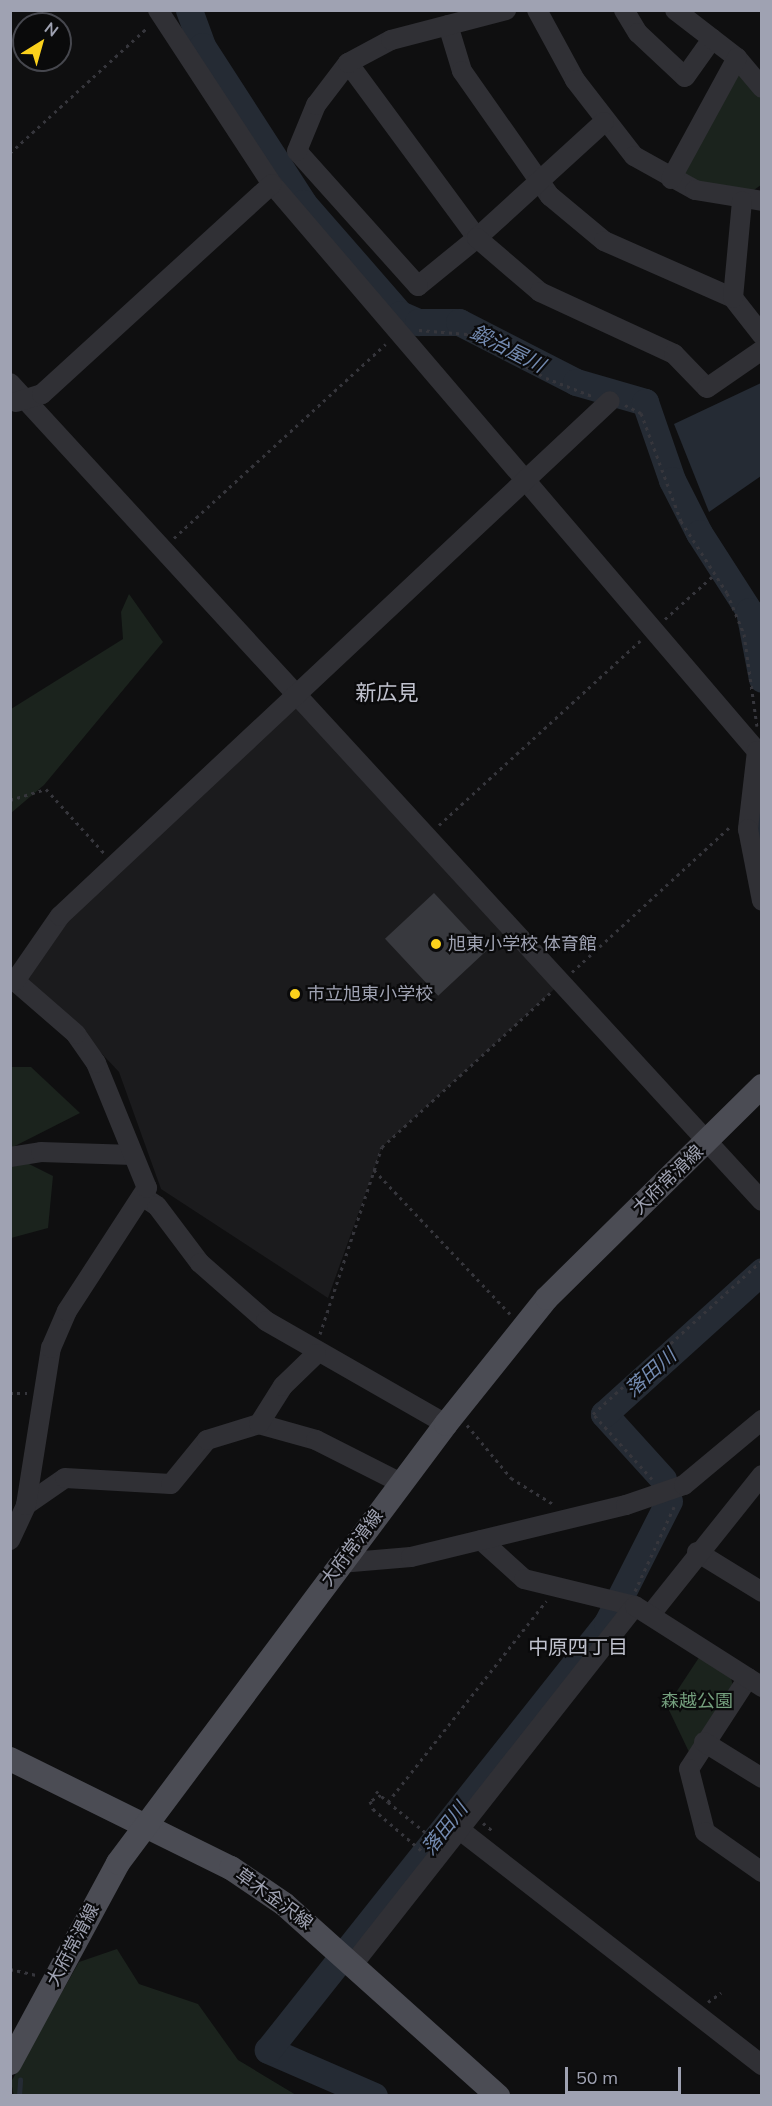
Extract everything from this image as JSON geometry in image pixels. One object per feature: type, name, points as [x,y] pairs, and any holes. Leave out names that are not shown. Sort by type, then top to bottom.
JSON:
[{"type":"main road","name":"大府常滑線","points":[[10,2062],[118,1863],[340,1563],[450,1419],[524,1326],[762,1086]]},
{"type":"main road","name":"草木金沢線","points":[[10,1759],[145,1826],[258,1886],[354,1963],[498,2096]]},
{"type":"street","points":[[506,10],[391,40],[348,63],[316,105],[297,151],[418,286],[477,238],[604,122]]},
{"type":"street","points":[[537,10],[604,122],[634,156],[670,178],[752,201],[733,298]]},
{"type":"street","points":[[624,10],[638,33],[685,77],[712,39]]},
{"type":"street","points":[[675,10],[737,58],[761,87]]},
{"type":"street","points":[[160,13],[272,184],[757,751],[750,818],[750,855],[762,901]]},
{"type":"street","points":[[448,25],[462,71],[539,182],[604,241],[733,298],[762,335]]},
{"type":"street","points":[[670,178],[737,58]]},
{"type":"street","points":[[348,63],[477,238],[540,292],[674,354],[708,388],[762,350]]},
{"type":"street","points":[[19,402],[42,394],[272,184]]},
{"type":"street","points":[[10,383],[19,402],[297,694],[762,1202]]},
{"type":"street","points":[[10,1540],[26,1505],[51,1348],[67,1311],[145,1198],[147,1188],[96,1063],[69,1027],[15,981],[60,916],[610,401]]},
{"type":"street","points":[[10,1157],[41,1152],[133,1155]]},
{"type":"street","points":[[145,1198],[157,1206],[218,1278],[316,1353],[450,1419]]},
{"type":"street","points":[[258,1424],[283,1386],[316,1353]]},
{"type":"street","points":[[340,1563],[384,1561],[481,1540],[668,1491],[762,1420]]},
{"type":"street","points":[[26,1505],[65,1478],[171,1484],[207,1440],[258,1424],[315,1440],[401,1483]]},
{"type":"street","points":[[354,1963],[638,1608],[755,1494],[762,1475]]},
{"type":"street","points":[[481,1540],[524,1579],[638,1608],[755,1682],[704,1742],[689,1768],[699,1820],[712,1841],[762,1872]]},
{"type":"street","points":[[697,1552],[762,1592]]},
{"type":"street","points":[[704,1742],[762,1778]]},
{"type":"street","points":[[460,1830],[762,2065]]},
{"type":"path","points":[[10,153],[160,13]]},
{"type":"path","points":[[426,836],[714,575]]},
{"type":"path","points":[[10,800],[46,789],[114,865]]},
{"type":"path","points":[[316,1353],[328,1298],[382,1147],[741,817],[750,818]]},
{"type":"path","points":[[374,1170],[524,1326]]},
{"type":"path","points":[[638,1608],[676,1502],[593,1414],[762,1260]]},
{"type":"path","points":[[450,1419],[486,1444],[510,1478],[548,1499],[564,1520]]},
{"type":"path","points":[[388,1802],[556,1587]]},
{"type":"path","points":[[376,1791],[440,1855]]},
{"type":"path","points":[[381,1795],[370,1802],[373,1809],[440,1855]]},
{"type":"path","points":[[10,1969],[52,1983]]},
{"type":"shaded area","points":[[761,383],[761,476],[709,512],[674,424]]},
{"type":"shaded area","name":"市立旭東小学校","points":[[297,694],[561,983],[382,1147],[328,1298],[161,1189],[119,1072],[56,1005],[25,983],[64,920]]},
{"type":"green space","points":[[737,58],[761,88],[761,185],[751,192],[671,179]]},
{"type":"green space","points":[[129,594],[163,642],[44,785],[11,813],[11,709],[123,639],[121,612]]},
{"type":"green space","points":[[11,1067],[31,1067],[80,1113],[11,1148]]},
{"type":"green space","points":[[11,1155],[53,1176],[48,1228],[11,1238]]},
{"type":"green space","name":"森越公園","points":[[700,1656],[730,1674],[733,1686],[689,1752],[667,1706]]},
{"type":"green space","points":[[117,1949],[139,1984],[198,2004],[238,2060],[296,2095],[14,2096],[11,2082],[79,1962]]},
{"type":"building","name":"旭東小学校 体育館","points":[[434,893],[487,950],[438,996],[385,939]]},
{"type":"waterway","name":"鍛治屋川","points":[[189,10],[202,46],[303,203],[400,314],[418,322],[459,322],[576,382],[645,402],[672,480],[699,533],[749,611],[762,679]]},
{"type":"waterway","name":"鍛治屋川","points":[[762,818],[762,855]]},
{"type":"waterway","name":"落田川","points":[[663,1479],[604,1414],[762,1271]]},
{"type":"waterway","name":"落田川","points":[[374,2096],[268,2050],[607,1623],[669,1501]]},
{"type":"waterway","points":[[19,2096],[20,2080]]},
{"type":"place","name":"旭東小学校 体育館","points":[[436,944]]},
{"type":"place","name":"市立旭東小学校","points":[[295,994]]},
{"type":"district","name":"新広見","points":[[387,692]]},
{"type":"district","name":"中原四丁目","points":[[578,1646]]}]
